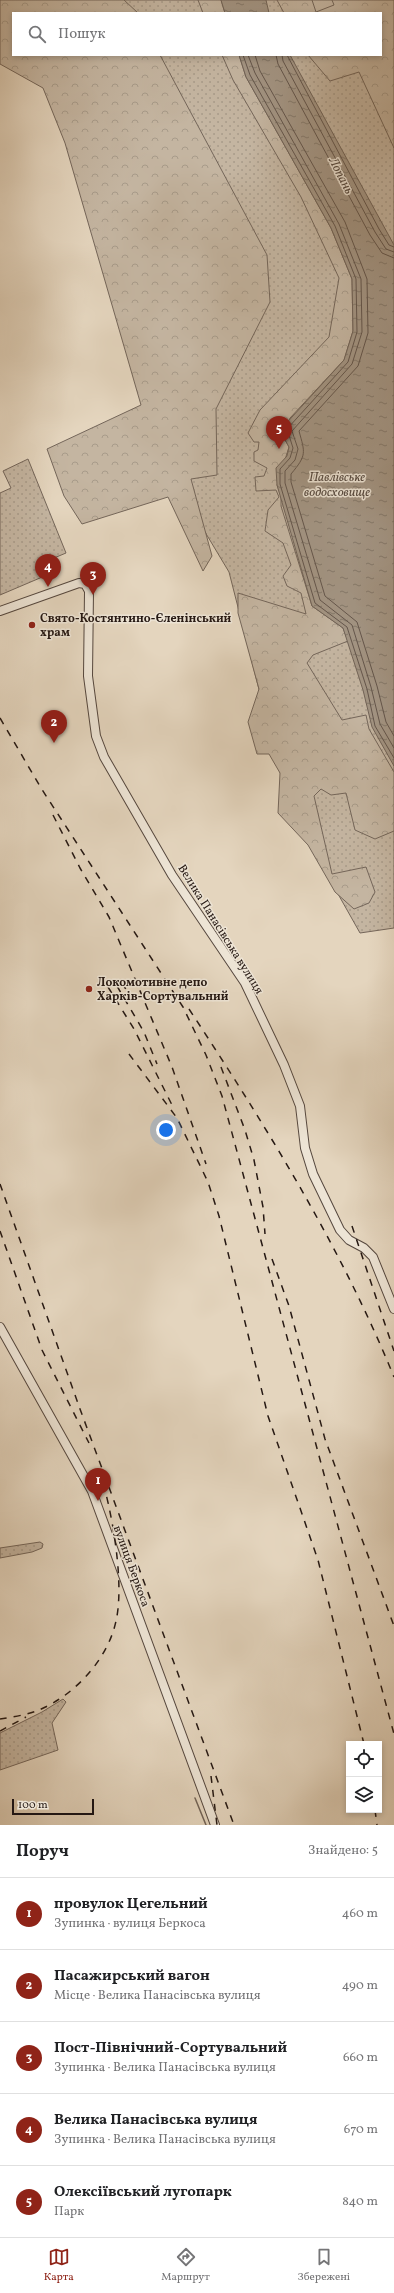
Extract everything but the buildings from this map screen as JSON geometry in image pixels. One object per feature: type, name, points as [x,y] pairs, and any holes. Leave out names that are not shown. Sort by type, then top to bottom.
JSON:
[{"type":"street","name":"Велика Панасівська вулиця","points":[[1,611],[79,583],[85,584],[89,591],[88,676],[96,736],[104,757],[172,874],[245,983],[284,1066],[300,1106],[305,1148],[313,1174],[340,1230],[349,1240],[364,1248],[373,1257],[394,1308]]},
{"type":"street","name":"вулиця Беркоса","points":[[0,1327],[92,1491],[215,1825]]},
{"type":"green space","points":[[0,0],[394,0],[394,928],[360,933],[289,807],[229,572],[178,487],[50,69],[25,56],[382,56],[382,12],[12,12]]},
{"type":"green space","points":[[0,0],[124,0],[137,12],[12,12],[12,56],[161,56],[267,255],[270,302],[216,409],[217,475],[191,479],[212,556],[203,571],[168,497],[82,524],[64,496],[47,449],[141,405],[65,143],[43,88],[0,64]]},
{"type":"green space","points":[[198,0],[221,0],[225,12],[203,12]]},
{"type":"green space","points":[[277,0],[394,0],[394,148],[359,72],[330,81],[309,56],[382,56],[382,12],[283,12]]},
{"type":"green space","points":[[312,0],[332,0],[334,5],[316,12]]},
{"type":"green space","points":[[222,56],[239,56],[246,77],[331,228],[352,279],[353,331],[344,360],[290,418],[283,436],[289,447],[277,485],[281,496],[281,506],[312,606],[343,628],[348,641],[313,655],[307,663],[342,720],[366,715],[369,729],[394,772],[394,831],[375,839],[355,830],[346,793],[331,795],[321,789],[314,796],[332,874],[366,867],[375,892],[369,903],[354,909],[335,892],[308,845],[278,813],[280,773],[269,754],[257,754],[248,722],[259,689],[238,613],[238,593],[306,614],[301,593],[287,586],[283,576],[291,565],[283,543],[265,531],[268,510],[279,497],[276,490],[256,491],[255,477],[264,476],[267,468],[254,461],[254,452],[258,450],[259,442],[254,442],[248,433],[260,410],[329,337],[339,278],[301,197],[233,80]]},
{"type":"green space","points":[[28,459],[66,553],[42,563],[47,575],[0,595],[0,493],[11,488],[3,471]]},
{"type":"green space","points":[[40,1542],[43,1544],[42,1548],[32,1552],[0,1558],[0,1548]]},
{"type":"green space","points":[[63,1699],[66,1702],[52,1723],[58,1750],[0,1770],[0,1733],[42,1712]]},
{"type":"water","points":[[221,0],[266,0],[269,12],[225,12]]},
{"type":"water","name":"Павлівське водосховище","points":[[239,56],[291,56],[394,245],[394,766],[372,727],[363,690],[343,628],[312,606],[277,485],[276,468],[287,456],[289,447],[283,436],[282,428],[344,360],[353,331],[352,279],[331,228],[246,77]]},
{"type":"waterway","points":[[195,1798],[206,1825]]},
{"type":"railway","points":[[0,718],[41,788],[183,1007],[206,1055],[222,1096],[394,1734]]},
{"type":"railway","points":[[53,815],[80,868],[109,917],[172,1067],[206,1164]]},
{"type":"railway","points":[[122,983],[135,1004]]},
{"type":"railway","points":[[117,986],[144,1032],[157,1064]]},
{"type":"railway","points":[[108,987],[134,1029],[172,1105]]},
{"type":"railway","points":[[189,1009],[274,1143],[326,1234],[373,1329],[394,1377]]},
{"type":"railway","points":[[129,1054],[177,1118],[208,1182],[219,1216],[268,1416],[318,1560],[363,1741]]},
{"type":"railway","points":[[221,1067],[245,1130],[254,1160],[263,1207],[265,1234]]},
{"type":"railway","points":[[0,1184],[80,1409],[234,1825]]},
{"type":"railway","points":[[352,1226],[394,1351]]},
{"type":"railway","points":[[0,1231],[42,1350],[89,1443]]},
{"type":"railway","points":[[272,1259],[289,1306],[325,1439],[394,1626]]},
{"type":"railway","points":[[0,1719],[34,1712],[65,1695],[88,1674],[106,1649],[116,1621],[119,1591],[115,1538],[105,1490]]},
{"type":"railway","points":[[0,1731],[26,1717]]},
{"type":"railway","points":[[211,1776],[217,1825]]},
{"type":"railway","points":[[375,1813],[377,1825]]},
{"type":"place","name":"Олексіївський лугопарк","points":[[279,449]]},
{"type":"place","name":"Велика Панасівська вулиця","points":[[48,587]]},
{"type":"place","name":"Пост-Північний-Сортувальний","points":[[93,595]]},
{"type":"place","name":"Свято-Костянтино-Єленінський храм","points":[[32,625]]},
{"type":"place","name":"Пасажирський вагон","points":[[54,743]]},
{"type":"place","name":"Локомотивне депо Харків-Сортувальний","points":[[89,989]]},
{"type":"place","name":"провулок Цегельний","points":[[98,1501]]},
{"type":"water label","name":"Лопань","points":[[342,175]]}]
